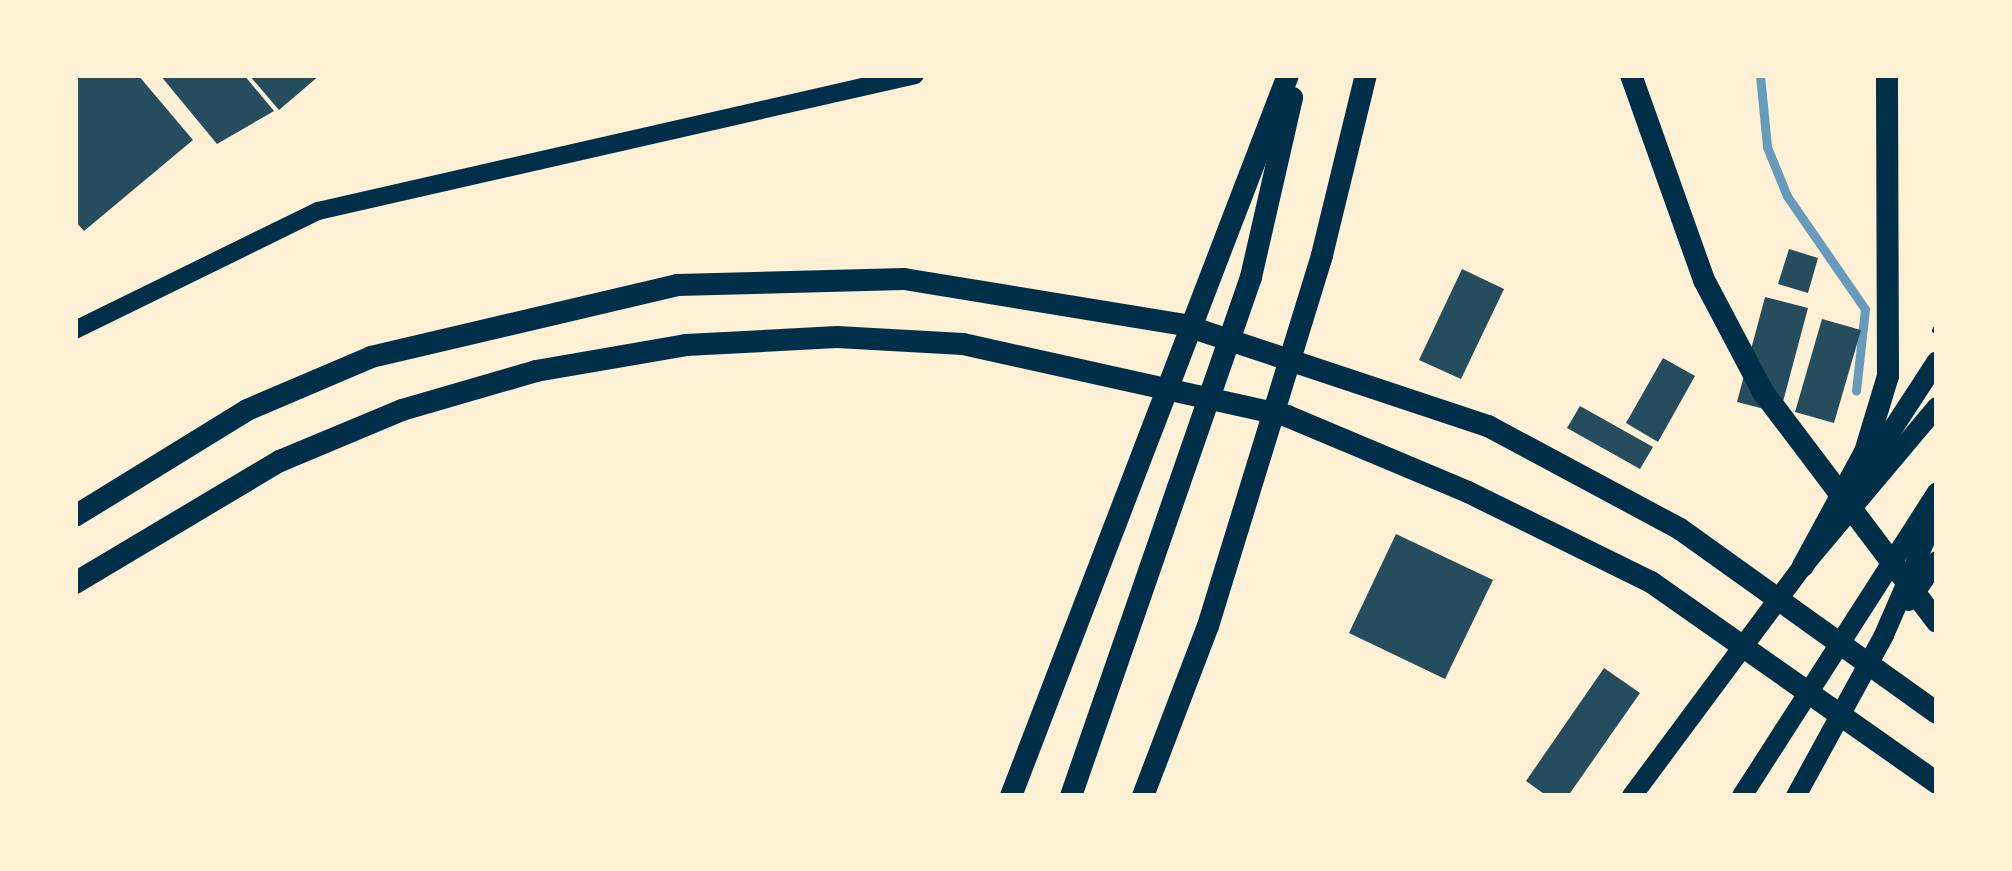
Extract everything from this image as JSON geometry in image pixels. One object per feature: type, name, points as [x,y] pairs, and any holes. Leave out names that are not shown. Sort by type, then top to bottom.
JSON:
[{"type":"highway","points":[[1011,796],[1288,75]]},
{"type":"highway","points":[[1070,796],[1251,277],[1297,75]]},
{"type":"highway","points":[[1144,796],[1219,588],[1366,75]]},
{"type":"highway","points":[[1631,75],[1704,280],[1763,392],[1937,622]]},
{"type":"highway","points":[[1804,566],[1865,452],[1888,376],[1888,75]]},
{"type":"highway","points":[[75,516],[246,410],[354,364],[567,307],[677,284],[810,278],[904,279],[1099,306],[1395,392],[1552,456],[1794,605],[1937,713]]},
{"type":"highway","points":[[75,583],[280,461],[402,410],[536,371],[686,345],[838,336],[1079,364],[1287,416],[1468,492],[1650,582],[1937,783]]},
{"type":"main road","points":[[75,330],[318,211],[914,75]]},
{"type":"main road","points":[[1804,566],[1937,361]]},
{"type":"main road","points":[[1632,796],[1804,566],[1937,407]]},
{"type":"main road","points":[[1742,796],[1937,492]]},
{"type":"main road","points":[[1796,796],[1884,635],[1937,513]]},
{"type":"main road","points":[[1884,635],[1937,561]]},
{"type":"building","points":[[75,75],[138,75],[193,140],[84,231],[75,221]]},
{"type":"building","points":[[160,75],[244,75],[274,111],[217,144]]},
{"type":"building","points":[[249,75],[320,75],[279,110]]},
{"type":"building","points":[[1789,249],[1818,258],[1808,293],[1778,284]]},
{"type":"building","points":[[1462,269],[1504,289],[1461,379],[1419,360]]},
{"type":"building","points":[[1765,297],[1808,308],[1780,413],[1737,402]]},
{"type":"building","points":[[1822,319],[1861,330],[1834,423],[1795,412]]},
{"type":"building","points":[[1663,358],[1695,376],[1658,442],[1626,423]]},
{"type":"building","points":[[1580,406],[1653,447],[1640,469],[1567,428]]},
{"type":"building","points":[[1396,534],[1493,580],[1445,679],[1349,633]]},
{"type":"building","points":[[1604,668],[1640,693],[1568,796],[1547,796],[1526,781]]},
{"type":"waterway","points":[[1760,75],[1767,147],[1787,196],[1865,309],[1856,391]]}]
